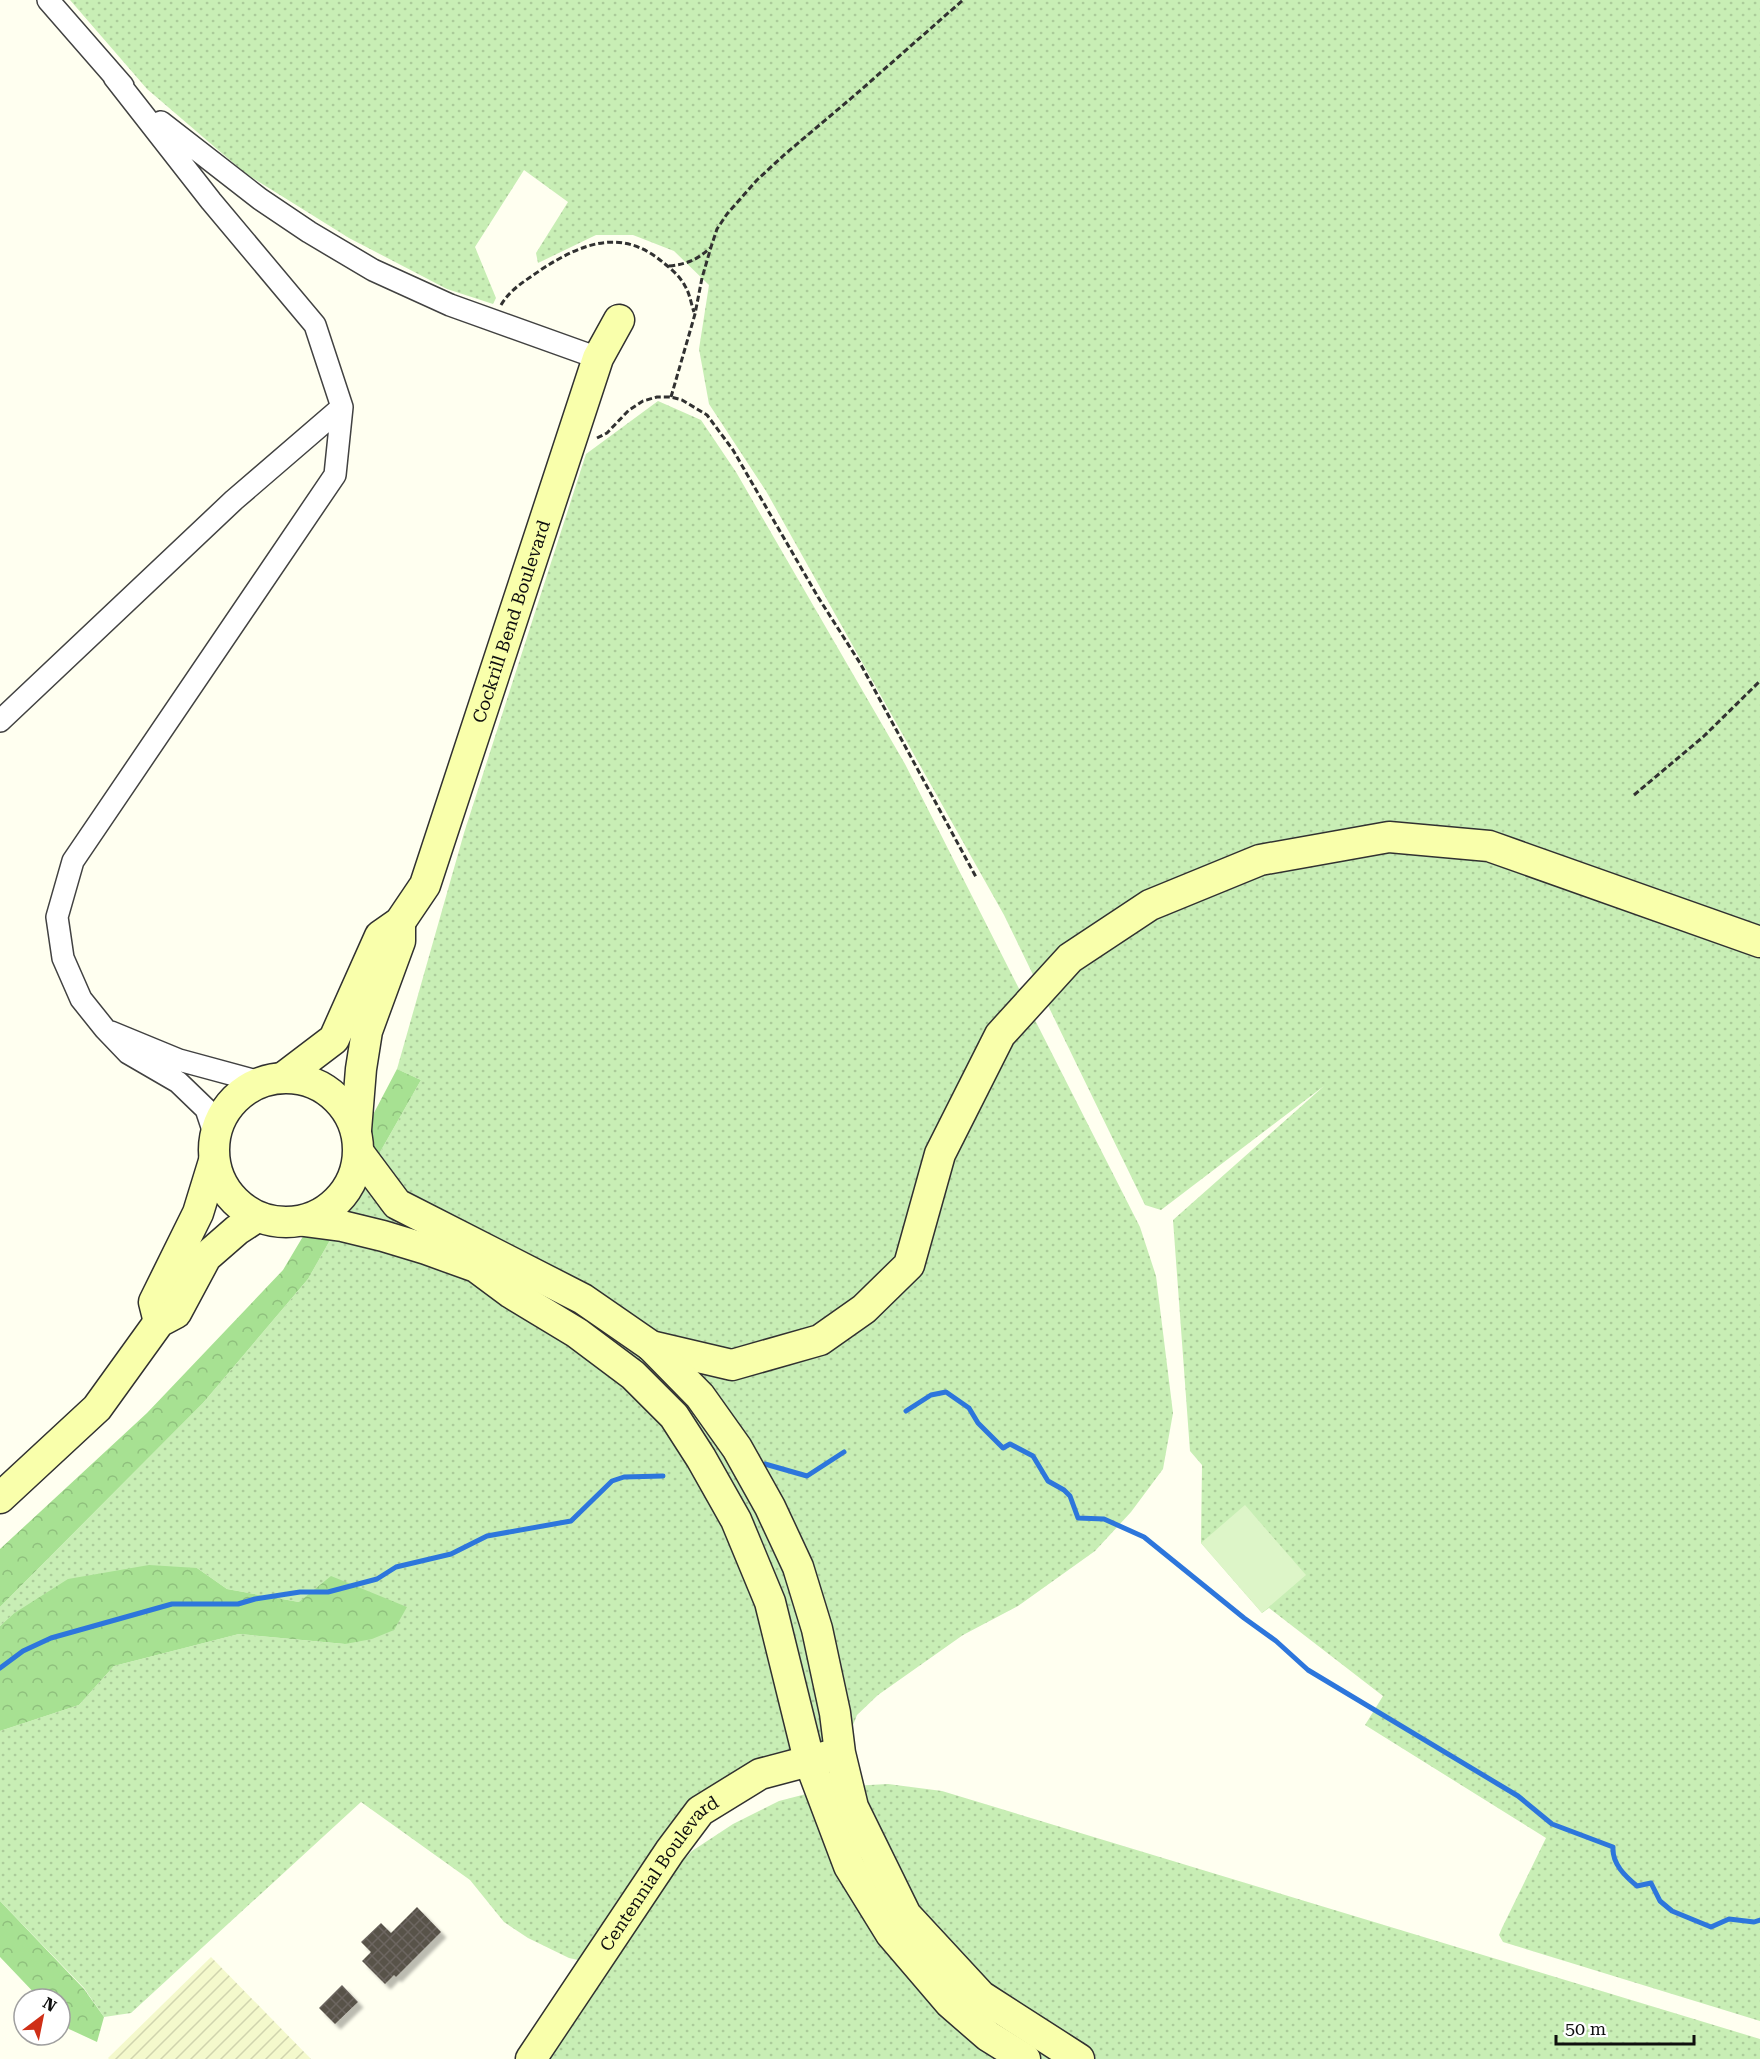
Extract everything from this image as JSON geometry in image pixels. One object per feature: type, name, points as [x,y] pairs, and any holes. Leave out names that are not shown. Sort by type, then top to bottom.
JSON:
[{"type":"street","points":[[48,0],[114,77],[211,201],[315,325],[342,406],[335,476],[73,861],[57,917],[63,958],[81,999],[128,1053],[177,1082],[206,1109],[222,1184],[237,1204],[257,1217],[281,1223],[304,1221],[342,1226],[426,1249],[481,1259],[583,1299],[651,1346],[700,1396],[737,1448],[770,1506],[798,1567],[817,1629],[835,1713],[840,1753],[853,1807],[906,1915],[981,1996],[1079,2059]]},
{"type":"street","points":[[114,77],[169,130],[260,199],[309,232],[374,270],[450,305],[598,358]]},
{"type":"street","name":"Cockrill Bend Boulevard","points":[[272,1080],[334,1039],[380,936],[400,922],[425,885],[598,358],[619,320]]},
{"type":"street","points":[[0,721],[234,500],[342,406]]},
{"type":"street","points":[[674,1416],[700,1396],[732,1365],[820,1340],[864,1309],[909,1265],[940,1154],[1000,1035],[1070,958],[1150,905],[1260,860],[1389,837],[1489,846],[1760,942]]},
{"type":"street","name":"Cockrill Bend Boulevard","points":[[358,1142],[361,1069],[367,1031],[400,941],[400,922]]},
{"type":"street","points":[[105,1029],[179,1060],[272,1080],[309,1081],[330,1092],[346,1109],[358,1142],[397,1204],[481,1259],[511,1293],[577,1333],[633,1375],[674,1416],[736,1520],[770,1602],[809,1760],[849,1866],[891,1934],[950,2003],[988,2036],[1025,2059]]},
{"type":"street","points":[[159,1322],[154,1302],[198,1213],[223,1113],[239,1094],[272,1080]]},
{"type":"street","points":[[304,1221],[326,1211],[343,1196],[355,1176],[358,1142]]},
{"type":"street","points":[[0,1498],[97,1408],[159,1322],[176,1313],[206,1257],[237,1230],[257,1217]]},
{"type":"street","points":[[651,1346],[732,1365]]},
{"type":"street","name":"Centennial Boulevard","points":[[531,2059],[670,1851],[700,1811],[760,1774],[840,1753]]},
{"type":"path","points":[[671,397],[695,314],[711,247],[717,229],[727,214],[783,155],[963,0]]},
{"type":"path","points":[[495,321],[506,296],[514,288],[563,256],[585,246],[603,242],[635,245],[655,255],[669,266],[686,286],[695,314]]},
{"type":"path","points":[[669,266],[686,264],[711,247]]},
{"type":"path","points":[[573,434],[597,438],[607,433],[629,410],[643,401],[657,397],[671,397],[707,414],[733,450],[818,597],[860,663],[976,878]]},
{"type":"path","points":[[1634,795],[1703,737],[1760,681]]},
{"type":"green space","points":[[70,0],[1760,0],[1760,2021],[1503,1942],[1499,1935],[1546,1838],[1365,1725],[1383,1696],[1269,1608],[1262,1613],[1201,1543],[1202,1465],[1190,1451],[1173,1220],[1324,1086],[1161,1210],[1145,1205],[1004,915],[766,491],[709,404],[699,349],[709,285],[674,251],[633,235],[596,235],[538,263],[536,253],[568,202],[524,170],[475,247],[496,298],[493,304],[447,289],[349,238],[245,173],[147,89]]},
{"type":"green space","points":[[658,401],[701,420],[736,472],[905,764],[1140,1227],[1156,1276],[1173,1413],[1163,1469],[1131,1512],[1095,1551],[1018,1606],[963,1635],[878,1695],[857,1715],[848,1738],[700,1821],[588,1954],[578,1960],[528,1938],[504,1922],[470,1880],[361,1802],[131,2013],[104,2017],[84,1988],[0,1901],[0,1731],[79,1705],[114,1666],[239,1634],[345,1644],[299,1602],[227,1589],[197,1568],[13,1614],[0,1626],[0,1607],[203,1403],[308,1279],[421,1080],[397,1069],[464,833],[586,454]]},
{"type":"green space","points":[[397,1069],[421,1080],[308,1279],[203,1403],[0,1607],[0,1549],[147,1413],[283,1270],[355,1149]]},
{"type":"green space","points":[[1245,1505],[1306,1575],[1262,1613],[1201,1543]]},
{"type":"green space","points":[[149,1565],[197,1568],[227,1589],[299,1602],[331,1576],[407,1607],[394,1630],[372,1639],[345,1644],[239,1634],[114,1666],[79,1705],[0,1731],[0,1626],[13,1614],[68,1579]]},
{"type":"green space","points":[[888,1784],[942,1791],[1760,2039],[1760,2059],[543,2059],[663,1881],[692,1851],[733,1824],[779,1801],[833,1787]]},
{"type":"green space","points":[[0,1901],[84,1989],[104,2017],[97,2042],[72,2030],[72,1987],[29,1987],[0,1957]]},
{"type":"green space","points":[[211,1957],[311,2059],[108,2058]]},
{"type":"building","points":[[417,1907],[441,1932],[396,1977],[394,1975],[385,1984],[362,1961],[371,1952],[361,1942],[381,1923],[391,1933]]},
{"type":"building","points":[[342,1985],[358,2002],[335,2024],[319,2008]]},
{"type":"waterway","points":[[906,1411],[931,1395],[946,1392],[969,1408],[978,1423],[1003,1448],[1010,1444],[1033,1456],[1048,1481],[1070,1496],[1078,1518],[1104,1519],[1144,1537],[1276,1641],[1308,1670],[1518,1796],[1552,1824],[1613,1847],[1617,1864],[1624,1874],[1637,1886],[1651,1883],[1660,1901],[1672,1911],[1711,1927],[1729,1919],[1754,1922],[1760,1920]]},
{"type":"waterway","points":[[765,1464],[807,1476],[844,1452]]},
{"type":"waterway","points":[[0,1668],[23,1651],[51,1638],[172,1604],[238,1604],[300,1592],[328,1592],[377,1579],[396,1567],[451,1554],[487,1536],[571,1521],[612,1481],[624,1477],[663,1476]]}]
